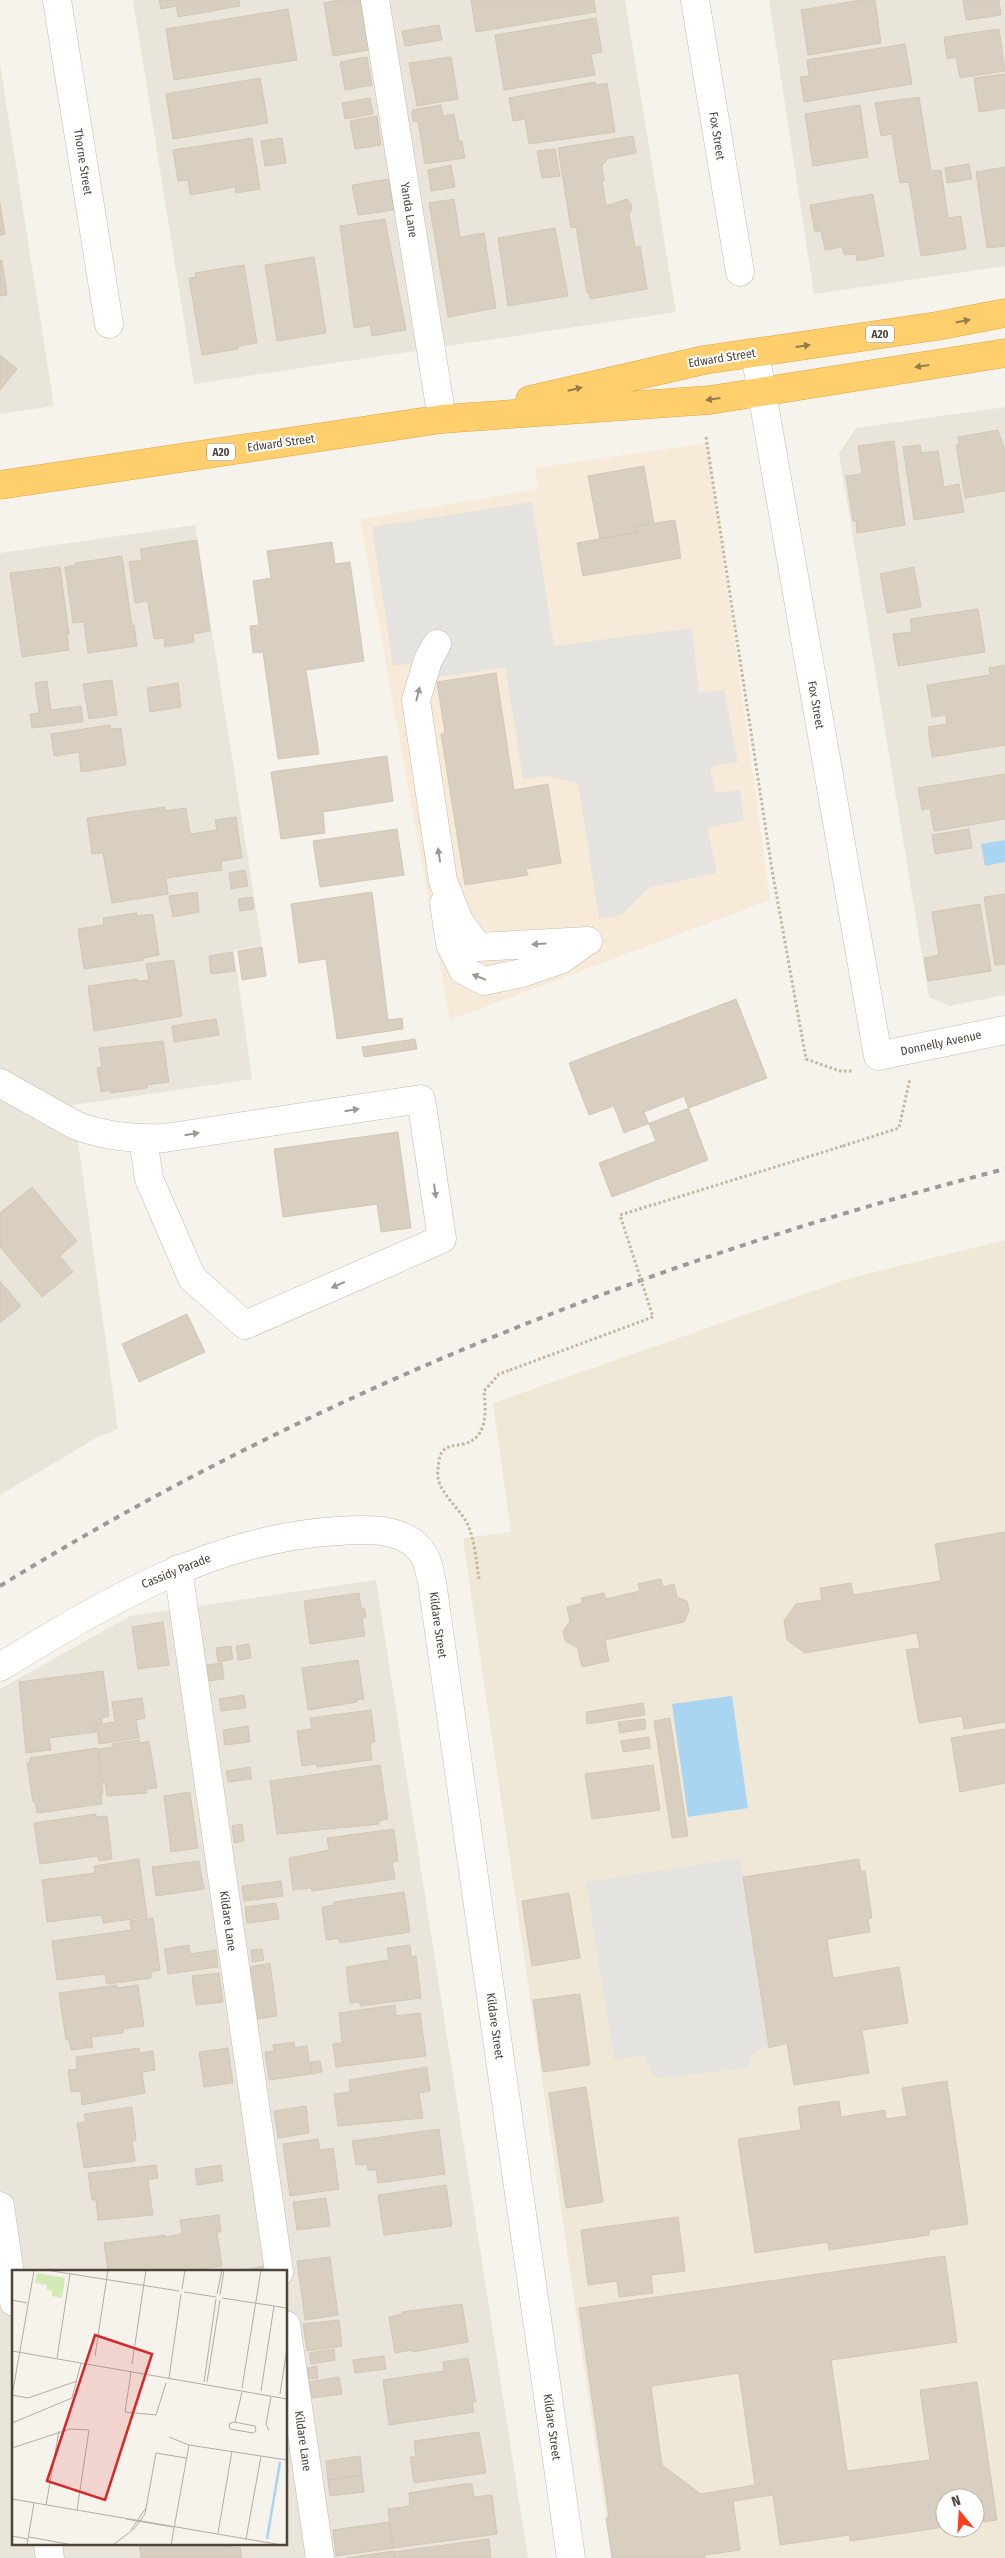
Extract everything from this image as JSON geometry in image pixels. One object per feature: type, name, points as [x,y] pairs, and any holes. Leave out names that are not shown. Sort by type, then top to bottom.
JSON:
[{"type":"highway","name":"Edward Street","points":[[0,485],[442,419],[692,362],[938,326],[1005,313]]},
{"type":"highway","name":"Edward Street","points":[[442,419],[710,400],[1005,354]]},
{"type":"street","name":"Thorne Street","points":[[57,0],[109,324]]},
{"type":"street","name":"Yanda Lane","points":[[375,0],[442,419]]},
{"type":"street","name":"Fox Street","points":[[695,0],[740,272]]},
{"type":"street","name":"Fox Street","points":[[755,353],[869,1064]]},
{"type":"street","points":[[437,644],[428,660],[416,700],[444,881],[459,921],[478,947],[588,941]]},
{"type":"street","name":"Donnelly Avenue","points":[[869,1064],[1005,1030]]},
{"type":"street","points":[[0,1083],[75,1125],[88,1130],[143,1138],[166,1138],[421,1099],[442,1239],[245,1325],[192,1278],[149,1179],[143,1138]]},
{"type":"street","name":"Cassidy Parade","points":[[0,1667],[94,1610],[147,1582],[209,1557],[268,1540],[325,1532],[371,1529]]},
{"type":"street","name":"Kildare Street","points":[[371,1529],[394,1533],[414,1544],[426,1559],[432,1582],[571,2558]]},
{"type":"street","name":"Kildare Lane","points":[[178,1569],[279,2270]]},
{"type":"street","points":[[0,2206],[12,2288]]},
{"type":"street","name":"Kildare Lane","points":[[288,2339],[320,2558]]},
{"type":"path","points":[[706,436],[772,870],[806,1059],[840,1071],[869,1064]]},
{"type":"path","points":[[479,1579],[469,1528],[456,1506],[447,1496],[437,1474],[442,1452],[451,1445],[471,1442],[478,1437],[486,1416],[484,1391],[499,1374],[653,1317],[620,1215],[899,1128],[911,1079],[907,1072]]},
{"type":"shaded area","points":[[133,0],[625,0],[676,312],[194,384]]},
{"type":"shaded area","points":[[769,0],[1005,0],[1005,266],[814,294]]},
{"type":"shaded area","points":[[0,64],[54,406],[0,414]]},
{"type":"shaded area","points":[[1005,407],[1005,995],[950,1006],[929,997],[839,453],[856,428]]},
{"type":"shaded area","points":[[707,443],[770,900],[450,1020],[360,519],[538,489],[535,468]]},
{"type":"shaded area","points":[[532,502],[554,646],[692,628],[699,693],[724,690],[738,762],[710,767],[715,793],[740,790],[744,820],[707,828],[717,873],[650,887],[622,915],[599,919],[578,783],[549,776],[523,779],[505,667],[435,678],[415,663],[393,666],[372,527]]},
{"type":"shaded area","points":[[195,525],[262,946],[234,950],[252,1079],[73,1105],[118,1429],[96,1438],[0,1495],[0,553]]},
{"type":"shaded area","points":[[1005,1240],[1005,2558],[612,2558],[464,1546],[464,1538],[511,1532],[493,1403],[850,1278]]},
{"type":"shaded area","points":[[376,1580],[528,2558],[0,2558],[0,1689],[130,1616]]},
{"type":"shaded area","points":[[740,1858],[769,2048],[757,2050],[751,2057],[748,2068],[660,2078],[653,2075],[643,2055],[614,2060],[586,1882]]},
{"type":"water","points":[[1005,840],[1005,862],[985,866],[981,844]]},
{"type":"water","points":[[732,1696],[748,1808],[688,1817],[672,1704]]},
{"type":"building","points":[[159,0],[239,0],[240,6],[178,17],[176,6],[161,9]]},
{"type":"building","points":[[339,0],[360,0],[369,50],[333,56],[324,3]]},
{"type":"building","points":[[471,0],[594,0],[596,12],[476,32]]},
{"type":"building","points":[[861,0],[875,0],[881,43],[808,55],[801,10]]},
{"type":"building","points":[[963,0],[999,0],[1001,15],[966,20]]},
{"type":"building","points":[[288,9],[297,60],[174,80],[166,29]]},
{"type":"building","points":[[596,18],[602,52],[591,54],[595,75],[504,90],[495,35]]},
{"type":"building","points":[[439,25],[442,40],[405,46],[402,31]]},
{"type":"building","points":[[999,29],[1005,71],[960,78],[956,57],[947,59],[944,37]]},
{"type":"building","points":[[905,44],[912,84],[804,102],[800,77],[809,76],[807,60]]},
{"type":"building","points":[[367,57],[372,85],[345,90],[340,62]]},
{"type":"building","points":[[451,57],[458,99],[417,106],[409,63]]},
{"type":"building","points":[[1005,74],[1005,108],[979,112],[974,78]]},
{"type":"building","points":[[260,78],[268,123],[173,139],[166,94]]},
{"type":"building","points":[[595,82],[596,85],[607,83],[615,132],[529,144],[525,119],[513,121],[509,98]]},
{"type":"building","points":[[919,97],[931,171],[941,170],[948,218],[961,216],[966,249],[921,256],[909,182],[900,183],[892,134],[881,136],[875,103]]},
{"type":"building","points":[[370,98],[373,114],[345,119],[342,103]]},
{"type":"building","points":[[441,105],[443,116],[454,114],[459,141],[462,141],[465,158],[425,164],[418,122],[413,121],[412,110]]},
{"type":"building","points":[[860,105],[868,157],[813,166],[805,114]]},
{"type":"building","points":[[377,116],[381,145],[355,149],[350,121]]},
{"type":"building","points":[[633,136],[636,153],[609,158],[602,165],[604,181],[602,181],[606,206],[627,199],[631,204],[632,209],[629,214],[635,247],[640,246],[647,289],[590,299],[589,293],[587,293],[576,227],[571,228],[558,148]]},
{"type":"building","points":[[252,138],[260,189],[236,193],[235,187],[190,195],[188,180],[178,181],[173,150]]},
{"type":"building","points":[[282,138],[286,163],[265,166],[261,141]]},
{"type":"building","points":[[555,149],[560,176],[542,178],[537,151]]},
{"type":"building","points":[[969,164],[972,179],[947,183],[945,168]]},
{"type":"building","points":[[451,165],[455,187],[431,191],[428,170]]},
{"type":"building","points":[[1005,167],[1005,246],[987,248],[976,172]]},
{"type":"building","points":[[389,179],[394,210],[358,215],[352,185]]},
{"type":"building","points":[[873,194],[884,256],[857,261],[856,254],[844,255],[842,247],[825,250],[821,231],[815,232],[810,205]]},
{"type":"building","points":[[454,199],[460,237],[484,233],[496,308],[448,317],[429,203]]},
{"type":"building","points":[[0,204],[5,234],[0,235]]},
{"type":"building","points":[[385,219],[406,330],[372,336],[370,325],[354,328],[340,226]]},
{"type":"building","points":[[555,228],[568,296],[508,306],[498,238]]},
{"type":"building","points":[[314,257],[326,333],[277,341],[265,265]]},
{"type":"building","points":[[0,260],[2,260],[7,295],[0,296]]},
{"type":"building","points":[[244,265],[257,343],[238,346],[238,349],[202,355],[189,278],[196,277],[195,273]]},
{"type":"building","points":[[0,355],[17,369],[0,390]]},
{"type":"building","points":[[998,430],[1005,451],[1005,491],[965,498],[956,445],[959,445],[958,437]]},
{"type":"building","points":[[894,441],[905,525],[857,533],[856,521],[853,521],[846,476],[862,474],[858,446]]},
{"type":"building","points":[[920,445],[921,453],[938,451],[944,487],[959,484],[964,512],[914,520],[903,447]]},
{"type":"building","points":[[644,466],[654,523],[636,526],[638,532],[600,539],[588,476]]},
{"type":"building","points":[[675,520],[681,558],[583,576],[577,543],[638,532],[636,526]]},
{"type":"building","points":[[197,540],[210,631],[193,634],[194,642],[165,647],[164,638],[154,639],[148,601],[135,603],[129,562],[142,560],[140,549]]},
{"type":"building","points":[[332,542],[335,564],[350,562],[364,661],[306,670],[319,754],[278,759],[263,652],[253,653],[250,626],[259,625],[253,581],[271,578],[267,551]]},
{"type":"building","points":[[122,556],[132,626],[134,625],[137,646],[88,653],[84,622],[73,623],[65,567],[76,565],[75,563]]},
{"type":"building","points":[[60,567],[69,634],[67,634],[69,650],[22,657],[10,573]]},
{"type":"building","points":[[914,567],[921,607],[887,613],[880,574]]},
{"type":"building","points":[[978,609],[985,652],[898,666],[893,634],[912,632],[910,619]]},
{"type":"building","points":[[1005,665],[1005,745],[932,757],[928,727],[947,724],[946,715],[932,717],[927,685],[990,675],[989,668]]},
{"type":"building","points":[[496,673],[514,790],[548,784],[561,863],[526,869],[528,875],[465,885],[441,734],[445,733],[437,682]]},
{"type":"building","points":[[112,680],[117,715],[89,719],[83,684]]},
{"type":"building","points":[[47,681],[51,710],[81,706],[83,722],[32,728],[30,714],[39,713],[35,683]]},
{"type":"building","points":[[178,683],[181,707],[150,712],[147,688]]},
{"type":"building","points":[[110,725],[111,729],[121,728],[126,765],[81,772],[79,752],[54,756],[51,734]]},
{"type":"building","points":[[387,756],[393,801],[323,812],[325,833],[281,839],[271,772]]},
{"type":"building","points":[[1005,774],[1005,819],[934,831],[930,808],[922,810],[918,788]]},
{"type":"building","points":[[165,807],[165,811],[186,808],[190,834],[217,830],[215,820],[236,817],[242,858],[221,861],[222,870],[166,878],[168,894],[112,903],[103,853],[92,854],[87,818]]},
{"type":"building","points":[[397,829],[404,875],[320,887],[313,841]]},
{"type":"building","points":[[969,829],[972,848],[935,854],[932,835]]},
{"type":"building","points":[[245,870],[248,886],[231,889],[229,873]]},
{"type":"building","points":[[197,892],[199,912],[173,917],[169,896]]},
{"type":"building","points":[[372,892],[388,1020],[402,1018],[403,1029],[337,1039],[326,959],[299,963],[291,904]]},
{"type":"building","points":[[1005,894],[1005,964],[995,965],[984,897]]},
{"type":"building","points":[[252,897],[254,909],[240,911],[238,899]]},
{"type":"building","points":[[980,904],[991,971],[928,981],[924,958],[939,955],[932,912]]},
{"type":"building","points":[[137,913],[137,916],[153,914],[159,955],[143,958],[144,960],[84,969],[78,929],[104,925],[103,918]]},
{"type":"building","points":[[262,947],[266,976],[242,980],[238,951]]},
{"type":"building","points":[[232,952],[235,971],[211,974],[209,956]]},
{"type":"building","points":[[174,960],[182,1016],[94,1031],[88,986],[137,979],[138,981],[149,980],[146,964]]},
{"type":"building","points":[[736,999],[767,1078],[624,1133],[614,1106],[589,1115],[569,1063]]},
{"type":"building","points":[[216,1019],[219,1035],[174,1042],[172,1026]]},
{"type":"building","points":[[415,1039],[417,1049],[364,1057],[362,1047]]},
{"type":"building","points":[[163,1041],[169,1082],[147,1085],[147,1088],[110,1093],[110,1090],[101,1092],[97,1068],[102,1067],[99,1048]]},
{"type":"building","points":[[684,1096],[708,1160],[612,1197],[599,1163],[656,1141],[644,1112]]},
{"type":"building","points":[[398,1132],[411,1228],[381,1232],[377,1204],[283,1217],[274,1149]]},
{"type":"building","points":[[32,1187],[77,1241],[60,1256],[73,1272],[42,1297],[0,1247],[0,1213]]},
{"type":"building","points":[[0,1281],[21,1306],[0,1323]]},
{"type":"building","points":[[187,1314],[205,1352],[139,1382],[122,1344]]},
{"type":"building","points":[[1005,1532],[1005,1722],[964,1729],[962,1716],[919,1723],[906,1650],[920,1648],[917,1633],[805,1653],[787,1640],[784,1621],[796,1604],[822,1600],[820,1588],[851,1583],[853,1595],[941,1581],[935,1544]]},
{"type":"building","points":[[661,1579],[663,1587],[674,1584],[677,1597],[687,1601],[689,1611],[684,1622],[605,1640],[609,1661],[582,1667],[577,1647],[565,1641],[563,1631],[570,1621],[567,1607],[582,1603],[581,1598],[604,1593],[606,1599],[640,1591],[638,1584]]},
{"type":"building","points":[[359,1593],[361,1609],[364,1608],[366,1617],[362,1618],[365,1636],[310,1644],[304,1601]]},
{"type":"building","points":[[163,1622],[169,1665],[138,1669],[132,1627]]},
{"type":"building","points":[[249,1644],[251,1658],[238,1660],[236,1646]]},
{"type":"building","points":[[231,1646],[233,1659],[218,1662],[216,1648]]},
{"type":"building","points":[[358,1660],[364,1699],[357,1700],[357,1702],[308,1710],[302,1668]]},
{"type":"building","points":[[222,1663],[224,1679],[208,1681],[206,1665]]},
{"type":"building","points":[[103,1671],[109,1716],[102,1718],[102,1723],[95,1725],[96,1732],[49,1738],[51,1750],[26,1753],[19,1682]]},
{"type":"building","points":[[244,1695],[246,1708],[221,1711],[219,1699]]},
{"type":"building","points":[[142,1698],[145,1718],[136,1720],[139,1738],[99,1744],[96,1725],[115,1722],[112,1702]]},
{"type":"building","points":[[643,1703],[645,1715],[587,1724],[586,1712]]},
{"type":"building","points":[[371,1710],[375,1742],[370,1743],[372,1760],[317,1767],[317,1764],[302,1766],[297,1731],[312,1729],[310,1718]]},
{"type":"building","points":[[670,1718],[688,1836],[672,1838],[654,1721]]},
{"type":"building","points":[[645,1719],[646,1729],[620,1733],[618,1722]]},
{"type":"building","points":[[248,1726],[250,1742],[225,1745],[223,1730]]},
{"type":"building","points":[[1005,1729],[1005,1783],[960,1792],[951,1738]]},
{"type":"building","points":[[649,1737],[650,1748],[623,1752],[621,1741]]},
{"type":"building","points":[[140,1740],[140,1743],[149,1741],[157,1788],[146,1789],[147,1793],[107,1796],[98,1749],[113,1747],[112,1744]]},
{"type":"building","points":[[97,1748],[103,1793],[101,1793],[102,1804],[37,1813],[35,1802],[33,1802],[27,1763],[30,1762],[30,1758]]},
{"type":"building","points":[[380,1765],[388,1819],[378,1821],[379,1824],[277,1834],[270,1781]]},
{"type":"building","points":[[653,1765],[660,1810],[592,1819],[585,1774]]},
{"type":"building","points":[[250,1767],[252,1779],[228,1782],[226,1771]]},
{"type":"building","points":[[190,1792],[198,1848],[171,1852],[164,1796]]},
{"type":"building","points":[[96,1814],[96,1817],[107,1816],[112,1859],[99,1861],[98,1856],[40,1864],[34,1823]]},
{"type":"building","points":[[242,1824],[244,1841],[234,1843],[232,1826]]},
{"type":"building","points":[[394,1829],[398,1861],[392,1862],[395,1879],[312,1891],[311,1888],[293,1890],[289,1858],[329,1850],[327,1838]]},
{"type":"building","points":[[139,1859],[147,1917],[103,1923],[102,1915],[47,1922],[42,1880],[95,1873],[94,1866]]},
{"type":"building","points":[[859,1859],[861,1872],[865,1871],[872,1918],[868,1919],[870,1932],[827,1939],[833,1978],[899,1967],[908,2023],[862,2030],[869,2073],[794,2085],[787,2043],[769,2048],[743,1877]]},
{"type":"building","points":[[199,1861],[204,1889],[156,1896],[152,1867]]},
{"type":"building","points":[[281,1881],[283,1896],[244,1901],[242,1886]]},
{"type":"building","points":[[404,1892],[410,1932],[339,1943],[339,1938],[326,1940],[322,1907],[334,1905],[334,1902]]},
{"type":"building","points":[[569,1893],[580,1958],[532,1966],[522,1901]]},
{"type":"building","points":[[276,1903],[279,1919],[247,1923],[245,1907]]},
{"type":"building","points":[[153,1918],[160,1970],[151,1972],[151,1978],[107,1984],[105,1974],[57,1980],[52,1941],[131,1930],[130,1921]]},
{"type":"building","points":[[189,1945],[190,1954],[216,1950],[218,1967],[168,1974],[164,1949]]},
{"type":"building","points":[[410,1945],[411,1957],[416,1956],[421,1998],[360,2006],[360,2002],[350,2003],[346,1967],[389,1960],[387,1948]]},
{"type":"building","points":[[262,1949],[264,1960],[252,1962],[251,1950]]},
{"type":"building","points":[[270,1963],[277,2016],[256,2019],[249,1967]]},
{"type":"building","points":[[219,1973],[223,2002],[196,2005],[192,1976]]},
{"type":"building","points":[[117,1985],[117,1988],[138,1985],[144,2026],[123,2029],[123,2033],[91,2037],[93,2047],[71,2050],[69,2040],[66,2040],[59,1993]]},
{"type":"building","points":[[580,1994],[590,2065],[543,2072],[533,2000]]},
{"type":"building","points":[[395,2005],[396,2016],[420,2013],[426,2056],[336,2067],[333,2044],[342,2043],[339,2013]]},
{"type":"building","points":[[294,2042],[295,2048],[307,2046],[311,2074],[269,2080],[265,2052],[274,2051],[273,2045]]},
{"type":"building","points":[[139,2048],[140,2053],[153,2051],[155,2070],[142,2072],[145,2093],[82,2105],[81,2091],[71,2092],[68,2070],[77,2069],[76,2057]]},
{"type":"building","points":[[228,2048],[233,2083],[204,2087],[199,2052]]},
{"type":"building","points":[[320,2061],[322,2072],[312,2074],[311,2062]]},
{"type":"building","points":[[427,2067],[430,2091],[419,2093],[423,2118],[338,2126],[334,2094],[350,2092],[349,2080]]},
{"type":"building","points":[[947,2081],[968,2224],[929,2230],[929,2235],[829,2250],[828,2242],[755,2253],[738,2139],[801,2130],[798,2107],[839,2101],[841,2117],[885,2110],[886,2119],[907,2116],[902,2088]]},
{"type":"building","points":[[586,2087],[603,2202],[566,2208],[549,2093]]},
{"type":"building","points":[[306,2106],[309,2133],[278,2138],[274,2111]]},
{"type":"building","points":[[132,2107],[136,2140],[132,2140],[135,2161],[84,2168],[77,2123],[86,2122],[84,2114]]},
{"type":"building","points":[[439,2129],[445,2174],[378,2183],[376,2170],[368,2170],[367,2164],[356,2165],[352,2141]]},
{"type":"building","points":[[318,2139],[320,2150],[333,2148],[339,2189],[290,2196],[283,2144]]},
{"type":"building","points":[[156,2165],[158,2178],[148,2180],[153,2215],[98,2220],[96,2200],[92,2200],[88,2173]]},
{"type":"building","points":[[221,2165],[223,2181],[197,2185],[195,2169]]},
{"type":"building","points":[[446,2185],[452,2226],[384,2235],[378,2195]]},
{"type":"building","points":[[326,2198],[330,2226],[297,2230],[293,2202]]},
{"type":"building","points":[[219,2215],[221,2232],[217,2232],[222,2266],[195,2270],[108,2270],[104,2243],[182,2234],[180,2220]]},
{"type":"building","points":[[678,2217],[685,2271],[651,2275],[653,2293],[619,2297],[617,2281],[588,2285],[581,2230]]},
{"type":"building","points":[[945,2256],[957,2342],[831,2360],[847,2471],[930,2460],[920,2390],[977,2382],[997,2520],[985,2522],[985,2488],[935,2488],[935,2528],[850,2541],[850,2535],[780,2545],[773,2495],[733,2501],[740,2550],[705,2555],[705,2558],[612,2558],[606,2518],[609,2517],[579,2308]],"holes":[[[739,2373],[755,2485],[701,2494],[662,2465],[651,2386]]]},
{"type":"building","points":[[330,2257],[338,2315],[305,2320],[297,2261]]},
{"type":"building","points":[[265,2266],[266,2270],[241,2270]]},
{"type":"building","points":[[462,2304],[468,2342],[412,2352],[412,2350],[395,2353],[389,2317],[402,2314],[402,2312]]},
{"type":"building","points":[[339,2320],[342,2346],[307,2351],[303,2324]]},
{"type":"building","points":[[334,2349],[335,2360],[311,2364],[309,2353]]},
{"type":"building","points":[[384,2356],[386,2369],[355,2373],[353,2360]]},
{"type":"building","points":[[468,2358],[476,2402],[472,2402],[474,2412],[389,2425],[383,2380],[444,2371],[443,2362]]},
{"type":"building","points":[[317,2366],[318,2378],[309,2379],[307,2368]]},
{"type":"building","points":[[339,2377],[342,2394],[312,2398],[309,2382]]},
{"type":"building","points":[[479,2432],[486,2473],[414,2483],[410,2457],[416,2457],[414,2441]]},
{"type":"building","points":[[360,2456],[362,2475],[328,2480],[326,2461]]},
{"type":"building","points":[[362,2475],[364,2492],[330,2496],[328,2480]]},
{"type":"building","points":[[472,2484],[474,2497],[492,2495],[497,2534],[393,2548],[388,2509],[410,2506],[409,2493]]},
{"type":"building","points":[[389,2522],[393,2548],[336,2556],[333,2530]]},
{"type":"building","points":[[489,2539],[491,2558],[395,2558],[394,2552]]},
{"type":"building","points":[[139,2546],[232,2546],[232,2548],[240,2547],[242,2558],[141,2558]]},
{"type":"building","points":[[394,2551],[395,2558],[346,2558]]},
{"type":"railway","points":[[0,1586],[118,1517],[238,1453],[361,1394],[487,1340],[614,1290],[743,1245],[873,1205],[1005,1169]]}]
